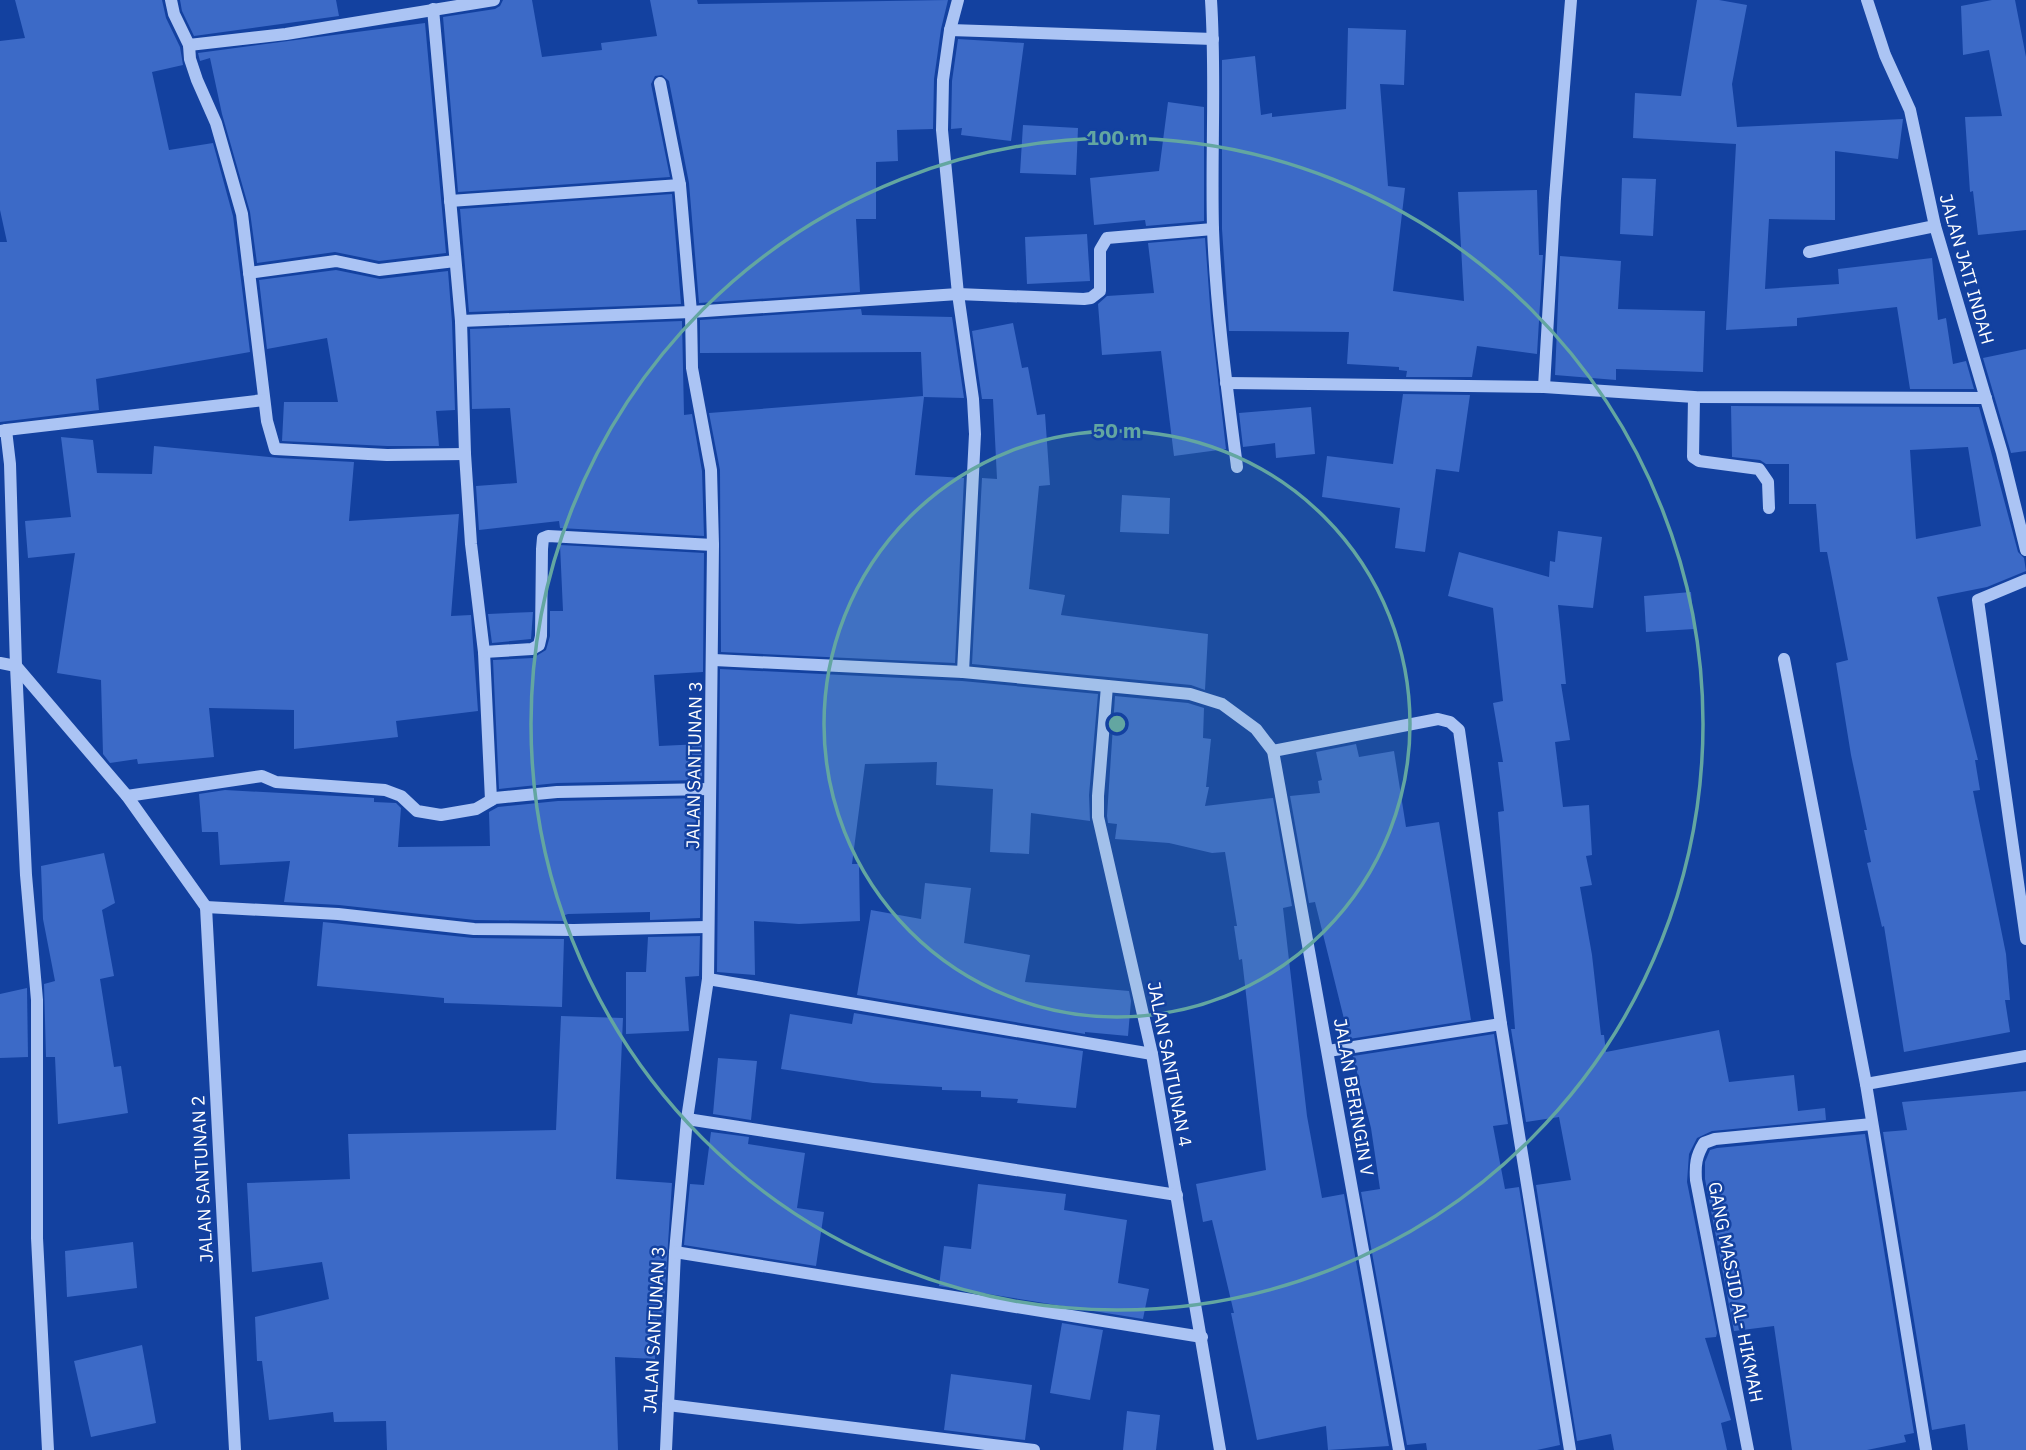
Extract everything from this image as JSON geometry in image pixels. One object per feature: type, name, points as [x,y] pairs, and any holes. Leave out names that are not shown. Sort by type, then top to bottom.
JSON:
[{"type":"street","points":[[171,0],[174,14],[189,45],[190,59],[197,80],[216,123],[242,214],[264,400],[275,449],[387,455],[465,454]]},
{"type":"street","points":[[189,45],[286,34],[494,0]]},
{"type":"street","points":[[958,0],[950,30],[943,80],[942,130],[975,434],[963,672]]},
{"type":"street","points":[[1211,0],[1213,229],[1226,383],[1237,467]]},
{"type":"street","points":[[1544,387],[1555,198],[1571,0]]},
{"type":"street","name":"JALAN JATI INDAH","points":[[1867,0],[1885,55],[1910,110],[1935,226],[1986,398],[2026,550]]},
{"type":"street","points":[[433,9],[461,321],[465,454],[471,544],[484,652],[491,800]]},
{"type":"street","points":[[950,30],[1213,39]]},
{"type":"street","name":"JALAN SANTUNAN 3","points":[[660,83],[680,185],[691,312],[692,368],[711,470],[713,545],[708,979],[687,1119],[676,1252],[666,1450]]},
{"type":"street","points":[[450,201],[680,185]]},
{"type":"street","points":[[1809,253],[1935,226]]},
{"type":"street","points":[[461,321],[691,312],[958,294],[1091,298],[1100,291],[1100,250],[1107,238],[1213,229]]},
{"type":"street","points":[[249,273],[336,261],[379,270],[455,261]]},
{"type":"street","points":[[1226,383],[1544,387],[1694,397],[1986,398]]},
{"type":"street","points":[[1694,397],[1693,457],[1699,461],[1759,469],[1768,482],[1769,508]]},
{"type":"street","points":[[48,1450],[37,1238],[37,1000],[26,875],[10,464],[3,430],[264,400]]},
{"type":"street","points":[[484,652],[532,649],[541,641],[543,538],[554,536],[713,545]]},
{"type":"street","points":[[2026,580],[1978,600],[2026,939]]},
{"type":"street","points":[[1784,659],[1866,1084],[1926,1450]]},
{"type":"street","points":[[713,660],[963,672],[1190,694],[1223,704],[1256,729],[1273,751],[1438,719],[1450,722],[1459,730],[1501,1024],[1570,1450]]},
{"type":"street","points":[[0,663],[16,666],[127,796],[206,907],[338,914],[474,929],[707,927]]},
{"type":"street","name":"JALAN SANTUNAN 4","points":[[1107,686],[1098,817],[1152,1054],[1220,1450]]},
{"type":"street","name":"JALAN BERINGIN V","points":[[1273,751],[1399,1450]]},
{"type":"street","points":[[127,796],[262,776],[276,782],[385,790],[401,796],[417,811],[441,815],[477,809],[491,800],[557,792],[710,789]]},
{"type":"street","name":"JALAN SANTUNAN 2","points":[[206,907],[234,1450]]},
{"type":"street","points":[[708,979],[1152,1054]]},
{"type":"street","points":[[1328,1051],[1501,1024]]},
{"type":"street","points":[[1866,1084],[2026,1056]]},
{"type":"street","points":[[687,1119],[1177,1195]]},
{"type":"street","name":"GANG MASJID AL- HIKMAH","points":[[1748,1450],[1696,1180],[1695,1163],[1698,1153],[1704,1143],[1715,1139],[1872,1124]]},
{"type":"street","points":[[676,1252],[1202,1338]]},
{"type":"street","points":[[668,1405],[1034,1450]]},
{"type":"building","points":[[15,0],[162,0],[166,18],[180,47],[183,65],[152,72],[169,150],[213,143],[233,216],[250,352],[96,379],[99,410],[0,422],[0,242],[7,242],[0,210],[0,41],[25,38]]},
{"type":"building","points":[[180,0],[336,0],[339,16],[194,36],[182,11]]},
{"type":"building","points":[[503,0],[532,0],[542,57],[602,50],[601,43],[657,36],[650,0],[697,0],[698,4],[948,0],[934,79],[933,129],[897,130],[898,161],[876,162],[876,219],[856,219],[860,292],[699,303],[689,183],[669,81],[662,75],[655,76],[651,84],[670,177],[458,192],[443,17],[495,9]]},
{"type":"building","points":[[1697,0],[1719,0],[1747,5],[1732,84],[1737,127],[1903,119],[1898,159],[1835,151],[1835,220],[1769,219],[1765,289],[1839,284],[1838,269],[1932,258],[1938,320],[1946,318],[1953,364],[1966,361],[1974,389],[1910,389],[1897,307],[1797,318],[1797,326],[1726,330],[1736,144],[1633,138],[1635,93],[1681,96]]},
{"type":"building","points":[[1992,0],[2015,0],[2026,57],[2026,230],[1978,235],[1973,191],[1970,192],[1965,117],[2002,116],[1989,50],[1963,55],[1961,6]]},
{"type":"building","points":[[425,23],[446,253],[379,261],[335,252],[257,263],[250,212],[222,114],[210,58],[200,61],[198,53]]},
{"type":"building","points":[[1348,28],[1406,30],[1404,85],[1380,84],[1388,186],[1405,188],[1393,291],[1464,301],[1458,192],[1537,190],[1539,255],[1543,255],[1537,354],[1477,346],[1472,377],[1406,377],[1407,371],[1399,370],[1399,367],[1347,364],[1349,332],[1229,331],[1222,229],[1222,60],[1255,56],[1261,115],[1272,113],[1272,117],[1346,109]]},
{"type":"building","points":[[958,39],[1024,43],[1011,141],[961,135],[962,128],[951,129],[952,81]]},
{"type":"building","points":[[1168,102],[1204,107],[1204,221],[1146,226],[1145,220],[1094,225],[1090,178],[1159,171]]},
{"type":"building","points":[[1023,125],[1078,128],[1076,175],[1020,173]]},
{"type":"building","points":[[1622,178],[1656,179],[1653,236],[1620,234]]},
{"type":"building","points":[[672,194],[681,304],[469,312],[460,209]]},
{"type":"building","points":[[1087,234],[1090,281],[1027,284],[1025,237]]},
{"type":"building","points":[[1205,238],[1226,449],[1174,456],[1161,351],[1102,355],[1098,304],[1107,296],[1154,293],[1148,243]]},
{"type":"building","points":[[1560,256],[1621,261],[1618,309],[1705,311],[1703,372],[1616,369],[1616,380],[1555,375]]},
{"type":"building","points":[[336,270],[380,279],[448,271],[455,410],[436,411],[439,446],[282,441],[284,402],[338,402],[327,338],[267,349],[259,280]]},
{"type":"building","points":[[861,309],[862,315],[952,317],[964,398],[924,397],[915,475],[964,478],[955,663],[721,652],[720,470],[709,413],[923,396],[921,352],[700,353],[700,320]]},
{"type":"building","points":[[682,321],[684,415],[692,414],[702,471],[704,536],[560,528],[559,521],[479,530],[476,486],[517,483],[510,408],[472,409],[470,329]]},
{"type":"building","points":[[1013,323],[1022,368],[1028,367],[1037,415],[1045,414],[1050,485],[1039,486],[1029,589],[1065,595],[1061,615],[1208,634],[1205,690],[1191,685],[972,664],[982,478],[997,479],[993,399],[982,399],[972,331]]},
{"type":"building","points":[[2026,349],[2026,451],[2011,453],[1983,358]]},
{"type":"building","points":[[1403,394],[1470,395],[1459,472],[1436,469],[1425,552],[1395,548],[1400,508],[1322,497],[1327,456],[1393,464]]},
{"type":"building","points":[[1731,406],[1979,407],[2018,552],[2024,558],[2026,571],[1987,587],[1937,597],[1978,760],[1975,760],[1980,790],[1973,791],[2006,954],[2010,1000],[2005,1000],[2010,1032],[1904,1052],[1884,926],[1882,927],[1867,863],[1871,862],[1864,830],[1867,830],[1836,663],[1848,660],[1827,552],[1820,552],[1816,504],[1789,504],[1789,464],[1766,464],[1760,460],[1732,457]],"holes":[[[1968,447],[1981,526],[1916,539],[1910,450]]]},
{"type":"building","points":[[1311,407],[1315,454],[1276,458],[1275,443],[1243,447],[1239,413]]},
{"type":"building","points":[[61,437],[93,440],[97,473],[152,474],[154,446],[354,462],[349,521],[459,514],[451,616],[471,615],[478,711],[396,721],[398,737],[294,749],[294,710],[209,708],[214,757],[138,764],[137,759],[110,763],[103,754],[101,680],[57,673],[75,553],[28,558],[25,521],[71,517]]},
{"type":"building","points":[[1122,495],[1170,498],[1169,534],[1120,532]]},
{"type":"building","points":[[1558,531],[1602,537],[1593,608],[1558,605],[1566,684],[1561,684],[1570,740],[1555,742],[1563,807],[1589,805],[1592,855],[1586,856],[1592,885],[1580,887],[1592,955],[1601,1035],[1604,1035],[1606,1052],[1719,1030],[1729,1082],[1794,1075],[1798,1111],[1825,1108],[1826,1120],[1712,1131],[1697,1138],[1689,1154],[1687,1182],[1717,1333],[1716,1337],[1705,1338],[1731,1420],[1721,1423],[1727,1450],[1614,1450],[1611,1434],[1577,1441],[1536,1185],[1571,1180],[1559,1117],[1526,1122],[1511,1029],[1515,1029],[1498,812],[1504,811],[1498,762],[1503,762],[1493,703],[1503,701],[1493,608],[1448,596],[1459,552],[1549,577],[1550,561],[1555,562]]},
{"type":"building","points":[[560,545],[704,553],[703,672],[654,675],[659,746],[702,744],[702,780],[557,783],[499,789],[493,660],[533,658],[546,650],[550,636],[550,611],[563,611]]},
{"type":"building","points":[[1691,592],[1694,629],[1646,632],[1644,596]]},
{"type":"building","points":[[533,612],[531,639],[492,643],[488,614]]},
{"type":"building","points":[[720,669],[962,681],[1098,694],[1089,795],[1090,821],[1031,813],[1029,854],[990,852],[993,789],[936,785],[937,762],[865,764],[852,864],[859,864],[860,921],[799,924],[754,921],[755,975],[717,972]]},
{"type":"building","points":[[1115,696],[1188,703],[1204,708],[1203,738],[1211,739],[1206,787],[1209,787],[1205,806],[1273,798],[1292,906],[1283,908],[1307,1116],[1322,1198],[1344,1194],[1389,1446],[1328,1450],[1326,1426],[1257,1440],[1231,1313],[1234,1313],[1212,1220],[1203,1222],[1196,1184],[1266,1170],[1242,959],[1239,960],[1234,926],[1237,926],[1225,852],[1212,853],[1169,843],[1115,839],[1117,824],[1108,823],[1107,816]]},
{"type":"building","points":[[1356,744],[1359,757],[1394,751],[1406,827],[1439,822],[1471,1020],[1349,1039],[1315,902],[1309,903],[1290,796],[1320,793],[1318,781],[1322,780],[1316,752]]},
{"type":"building","points":[[225,790],[374,798],[374,802],[396,803],[401,808],[398,847],[490,846],[489,812],[498,807],[558,801],[701,798],[700,918],[650,920],[650,912],[568,914],[565,915],[565,921],[475,920],[339,905],[284,902],[290,861],[220,865],[218,832],[202,832],[199,794]]},
{"type":"building","points":[[104,853],[115,903],[102,910],[114,976],[100,979],[114,1067],[121,1066],[128,1113],[58,1124],[55,1057],[46,1057],[44,984],[55,981],[43,919],[41,866]]},
{"type":"building","points":[[925,883],[971,888],[964,943],[1030,955],[1025,982],[1129,991],[1131,1001],[1128,1036],[1085,1034],[857,995],[871,910],[921,919]]},
{"type":"building","points":[[323,922],[473,938],[564,939],[562,1007],[444,1003],[444,998],[317,986]]},
{"type":"building","points":[[700,936],[699,976],[685,977],[689,1031],[626,1034],[626,972],[646,972],[648,937]]},
{"type":"building","points":[[27,988],[28,1057],[0,1058],[0,994]]},
{"type":"building","points":[[854,1013],[1083,1051],[1076,1108],[1017,1103],[1018,1099],[981,1097],[981,1091],[873,1083],[781,1069],[790,1014],[852,1024]]},
{"type":"building","points":[[561,1016],[623,1018],[616,1179],[672,1183],[663,1319],[657,1318],[655,1359],[615,1357],[618,1450],[387,1450],[386,1421],[334,1422],[333,1412],[269,1420],[262,1361],[257,1361],[255,1317],[329,1299],[322,1262],[252,1272],[247,1183],[350,1179],[348,1134],[556,1130]]},
{"type":"building","points":[[1494,1034],[1508,1124],[1493,1126],[1505,1189],[1519,1187],[1560,1445],[1537,1450],[1427,1450],[1426,1443],[1407,1445],[1361,1192],[1380,1189],[1371,1128],[1353,1056]]},
{"type":"building","points":[[718,1058],[757,1061],[751,1120],[713,1114]]},
{"type":"building","points":[[2026,1091],[2026,1450],[1968,1450],[1965,1424],[1932,1430],[1883,1132],[1907,1130],[1902,1102]]},
{"type":"building","points":[[711,1132],[749,1137],[748,1144],[805,1153],[797,1208],[824,1212],[816,1266],[684,1245],[690,1184],[704,1185]]},
{"type":"building","points":[[1865,1134],[1914,1433],[1904,1435],[1906,1442],[1867,1450],[1792,1450],[1774,1326],[1734,1331],[1705,1179],[1705,1162],[1710,1150],[1717,1148]]},
{"type":"building","points":[[978,1184],[1066,1194],[1064,1210],[1127,1220],[1118,1283],[1149,1289],[1143,1319],[939,1286],[944,1246],[971,1249]]},
{"type":"building","points":[[133,1242],[137,1288],[67,1297],[65,1251]]},
{"type":"building","points":[[1062,1323],[1103,1330],[1090,1400],[1050,1393]]},
{"type":"building","points":[[142,1345],[156,1423],[91,1437],[74,1361]]},
{"type":"building","points":[[951,1374],[1032,1385],[1025,1440],[944,1430]]},
{"type":"building","points":[[1127,1411],[1160,1415],[1156,1450],[1123,1450]]}]
